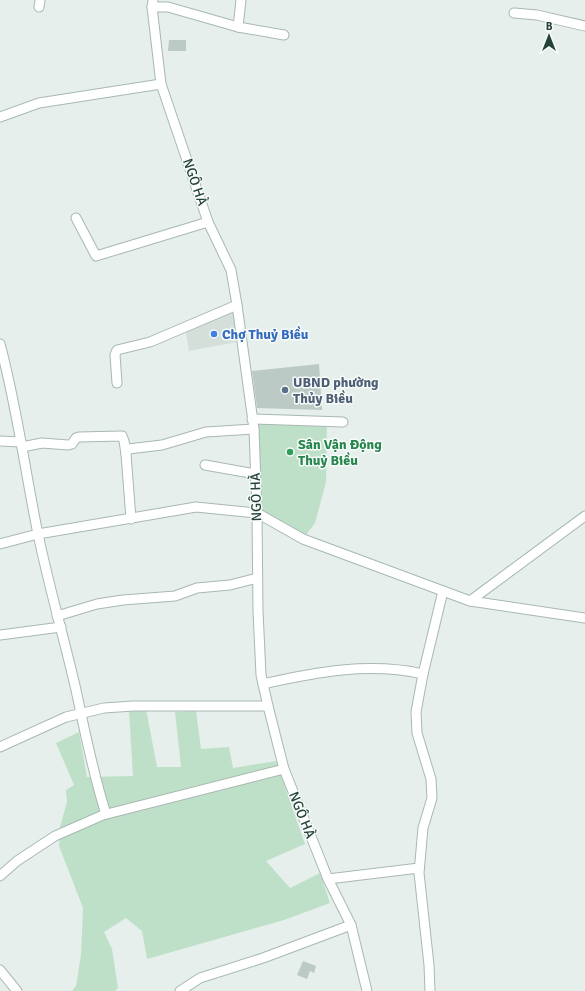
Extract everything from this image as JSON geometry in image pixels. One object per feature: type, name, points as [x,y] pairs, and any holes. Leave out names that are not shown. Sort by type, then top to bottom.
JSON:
[{"type":"street","points":[[238,27],[241,0]]},
{"type":"street","points":[[152,4],[168,7],[238,27],[284,35]]},
{"type":"street","name":"NGÔ HÀ","points":[[152,4],[161,84],[208,222],[231,270],[237,305],[254,430],[258,610],[263,684],[284,769],[328,879],[351,925],[367,991]]},
{"type":"street","points":[[514,13],[544,16],[585,26]]},
{"type":"street","points":[[0,117],[39,102],[161,84]]},
{"type":"street","points":[[76,218],[96,256],[208,222]]},
{"type":"street","points":[[117,383],[115,355],[117,350],[150,342],[237,305]]},
{"type":"street","points":[[0,344],[8,373],[38,534],[97,784],[106,814]]},
{"type":"street","points":[[252,419],[343,422]]},
{"type":"street","points":[[126,454],[128,449],[162,445],[206,432],[254,430]]},
{"type":"street","points":[[0,441],[22,445],[42,443],[68,445],[72,444],[79,437],[122,436],[126,454],[131,519]]},
{"type":"street","points":[[205,466],[256,474]]},
{"type":"street","points":[[0,544],[38,534],[196,508],[257,512],[303,539],[470,601],[585,618]]},
{"type":"street","points":[[470,601],[585,516]]},
{"type":"street","points":[[57,616],[97,604],[123,600],[175,596],[197,588],[230,585],[257,578]]},
{"type":"street","points":[[430,991],[429,965],[419,868],[424,828],[432,798],[431,779],[417,733],[416,712],[423,674],[443,591]]},
{"type":"street","points":[[0,635],[61,627]]},
{"type":"street","points":[[263,684],[305,674],[355,668],[379,668],[423,674]]},
{"type":"street","points":[[0,747],[66,717],[81,713],[133,706],[268,706]]},
{"type":"street","points":[[0,876],[17,861],[55,836],[68,829],[106,814],[284,769]]},
{"type":"street","points":[[328,879],[419,868]]},
{"type":"street","points":[[180,991],[200,978],[263,958],[351,925]]},
{"type":"street","points":[[0,970],[17,991]]},
{"type":"shaded area","name":"Chợ Thuỷ Biều","points":[[237,305],[242,341],[189,351],[185,326]]},
{"type":"green space","name":"Sân Vận Động Thuỷ Biều","points":[[252,419],[327,422],[326,482],[315,523],[303,539],[257,513]]},
{"type":"green space","points":[[146,709],[157,767],[181,767],[175,712],[196,711],[201,749],[229,747],[233,768],[276,761],[305,844],[266,861],[290,888],[320,873],[330,903],[284,920],[147,959],[142,931],[126,918],[104,932],[112,949],[118,988],[115,991],[72,991],[76,986],[81,955],[83,908],[59,846],[60,827],[67,802],[66,790],[74,785],[56,743],[79,732],[87,777],[133,776],[129,711]]},
{"type":"building","points":[[169,40],[186,40],[186,51],[168,51]]},
{"type":"building","name":"UBND phường Thủy Biều","points":[[319,364],[322,410],[257,408],[252,371]]},
{"type":"building","points":[[303,961],[316,966],[314,973],[310,971],[307,979],[297,975]]},
{"type":"place","name":"Chợ Thuỷ Biều","points":[[214,334]]},
{"type":"place","name":"UBND phường Thủy Biều","points":[[285,390]]},
{"type":"place","name":"Sân Vận Động Thuỷ Biều","points":[[290,452]]}]
